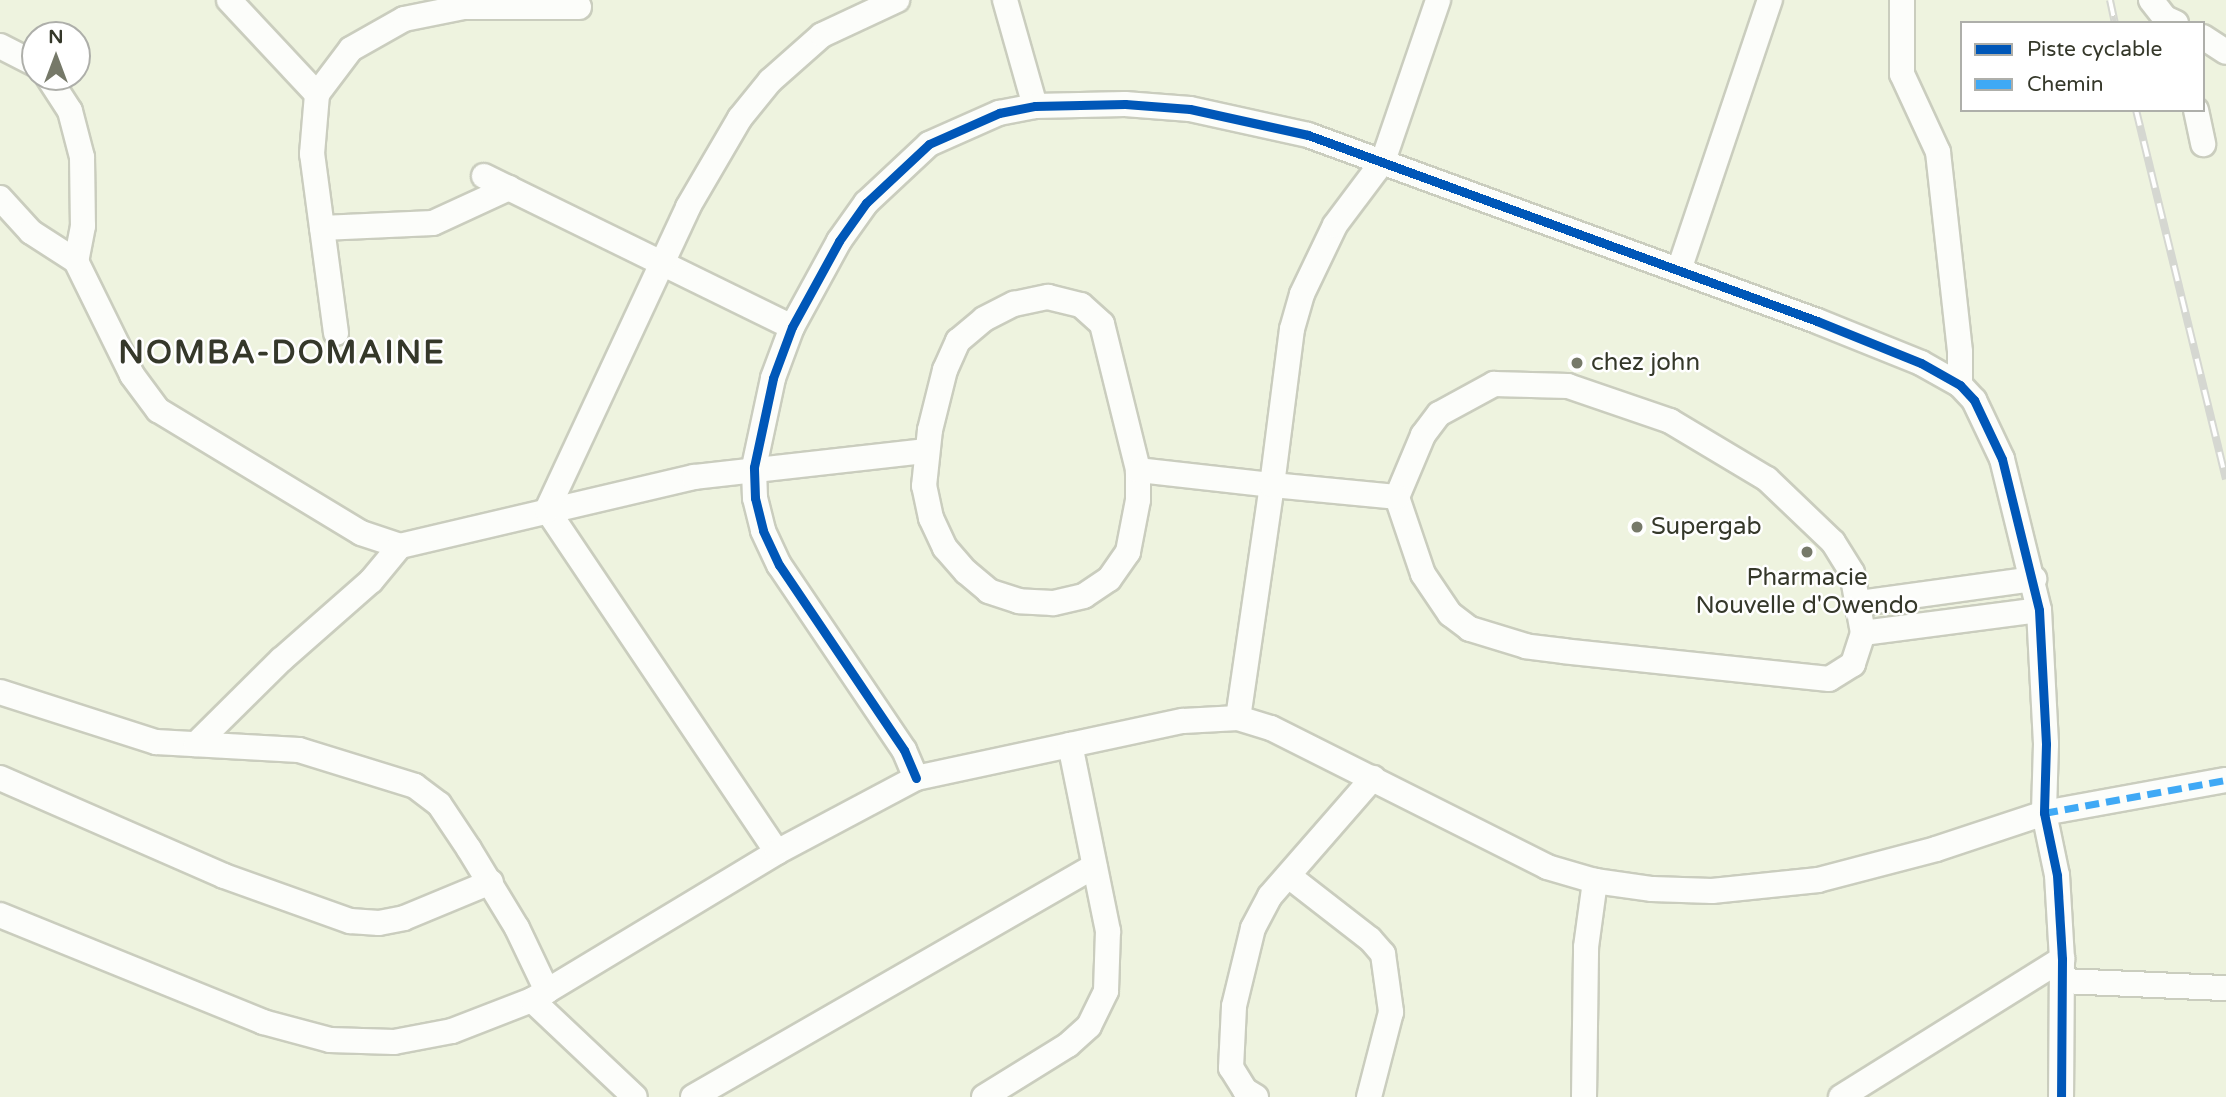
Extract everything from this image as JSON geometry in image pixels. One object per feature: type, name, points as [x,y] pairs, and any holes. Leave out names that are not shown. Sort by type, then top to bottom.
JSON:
[{"type":"street","points":[[229,0],[317,94]]},
{"type":"street","points":[[547,510],[713,157],[770,81],[822,35],[897,0]]},
{"type":"street","points":[[1005,0],[1035,106]]},
{"type":"street","points":[[1238,718],[1292,329],[1302,294],[1335,225],[1383,161],[1438,0]]},
{"type":"street","points":[[1680,267],[1770,0]]},
{"type":"street","points":[[1902,0],[1902,74],[1938,152],[1960,352],[1959,385]]},
{"type":"street","points":[[2151,0],[2165,18],[2172,21]]},
{"type":"street","points":[[336,333],[313,154],[317,94],[351,49],[404,19],[464,7],[579,7]]},
{"type":"street","points":[[2205,38],[2226,52]]},
{"type":"street","points":[[0,47],[21,57]]},
{"type":"street","points":[[2205,51],[2226,52]]},
{"type":"street","points":[[57,91],[70,111],[82,157],[83,226],[76,261]]},
{"type":"street","points":[[916,778],[904,750],[779,565],[763,530],[754,467],[773,378],[793,327],[839,241],[896,170],[929,144],[965,125],[1035,106],[1125,103],[1191,109],[1274,126],[1383,161],[1680,267],[1921,363],[1959,385],[1974,400],[2002,459],[2034,579],[2039,610],[2046,744],[2044,813],[2057,874],[2063,970],[2061,1097]]},
{"type":"street","points":[[2196,112],[2203,144]]},
{"type":"street","points":[[484,176],[793,327]]},
{"type":"street","points":[[322,228],[433,223],[509,188]]},
{"type":"street","points":[[0,198],[31,232],[76,261],[131,375],[158,410],[361,533],[400,546],[547,510],[754,467],[926,451]]},
{"type":"street","points":[[1048,297],[1081,305],[1102,324],[1138,470],[1138,500],[1128,552],[1109,579],[1084,596],[1053,603],[1019,601],[989,591],[945,548],[931,518],[924,486],[926,451],[945,370],[958,341],[1004,309],[1048,297]]},
{"type":"street","points":[[1493,384],[1568,386],[1670,421],[1768,479],[1833,542],[1852,573],[1860,603],[1863,633],[1853,664],[1829,680],[1526,646],[1470,629],[1450,614],[1423,574],[1397,497],[1423,435],[1458,401],[1493,384]]},
{"type":"street","points":[[1138,470],[1397,497]]},
{"type":"street","points":[[547,510],[777,852]]},
{"type":"street","points":[[195,744],[281,660],[371,581],[400,546]]},
{"type":"street","points":[[1860,603],[2034,579]]},
{"type":"street","points":[[1863,633],[2039,610]]},
{"type":"street","points":[[0,692],[120,733],[156,742],[299,750],[415,786],[439,804],[491,883],[539,995],[635,1097]]},
{"type":"street","points":[[0,915],[206,1001],[330,1040],[423,1038],[539,995],[777,852],[916,778],[1183,721],[1238,718],[1270,728],[1547,867],[1595,881],[1712,891],[1818,880],[1924,852],[2044,813],[2226,780]]},
{"type":"street","points":[[984,1097],[1068,1045],[1100,1009],[1109,971],[1108,931],[1070,745]]},
{"type":"street","points":[[0,778],[224,876],[350,921],[379,923],[404,918],[491,883]]},
{"type":"street","points":[[1256,1097],[1245,1090],[1231,1068],[1234,1006],[1244,952],[1259,911],[1373,778]]},
{"type":"street","points":[[693,1097],[1094,866]]},
{"type":"street","points":[[1290,877],[1370,939],[1383,954],[1390,976],[1391,1012],[1369,1097]]},
{"type":"street","points":[[1584,1097],[1586,947],[1595,881]]},
{"type":"street","points":[[1841,1097],[2063,970],[2226,988]]},
{"type":"street","points":[[1885,1097],[1889,1069]]},
{"type":"railway","points":[[2110,0],[2115,21]]},
{"type":"railway","points":[[2136,112],[2226,479]]},
{"type":"marked path","points":[[2044,813],[2226,780]]},
{"type":"cycle path","points":[[916,778],[904,750],[779,565],[763,530],[755,498],[754,467],[773,378],[792,327],[839,241],[866,203],[929,144],[999,113],[1035,106],[1125,104],[1190,109],[1308,135],[1817,321],[1921,363],[1960,385],[1974,400],[2002,459],[2039,610],[2046,744],[2044,813],[2057,875],[2062,959],[2061,1097]]},
{"type":"place","name":"chez john","points":[[1577,363]]},
{"type":"place","name":"Supergab","points":[[1637,527]]},
{"type":"place","name":"Pharmacie Nouvelle d'Owendo","points":[[1807,552]]},
{"type":"district","name":"NOMBA-DOMAINE","points":[[282,353]]}]
